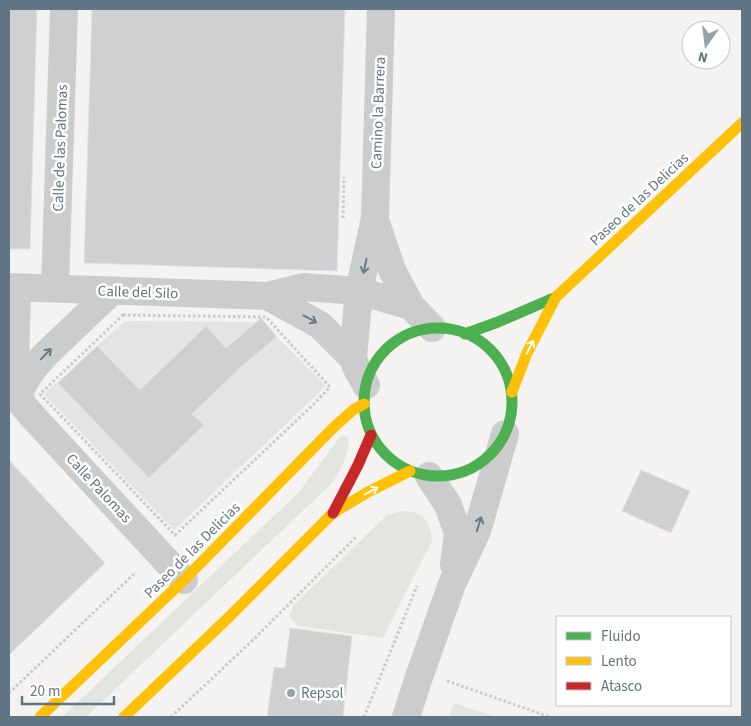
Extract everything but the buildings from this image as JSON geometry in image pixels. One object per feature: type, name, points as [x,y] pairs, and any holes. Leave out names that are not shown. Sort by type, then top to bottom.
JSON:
[{"type":"main road","name":"Paseo de las Delicias","points":[[512,392],[527,353],[556,297],[742,123]]},
{"type":"main road","name":"Paseo de las Delicias","points":[[465,334],[556,297]]},
{"type":"main road","points":[[124,717],[228,619],[333,514],[368,492],[420,474],[453,475],[474,468],[493,453],[505,434],[512,414],[512,392],[504,368],[488,347],[455,330],[432,328],[409,334],[390,346],[374,364],[365,395],[366,420],[371,435],[387,456],[420,474]]},
{"type":"main road","name":"Paseo de las Delicias","points":[[40,717],[184,580],[353,410],[365,395]]},
{"type":"main road","points":[[333,514],[371,435]]},
{"type":"street","name":"Calle de las Palomas","points":[[54,288],[64,9]]},
{"type":"street","name":"Camino la Barrera","points":[[353,358],[359,291],[375,218],[381,9]]},
{"type":"street","name":"Camino la Barrera","points":[[375,218],[392,270],[411,306]]},
{"type":"street","name":"Calle del Silo","points":[[13,287],[267,296],[303,287],[359,291],[411,306]]},
{"type":"street","name":"Calle Palomas","points":[[13,287],[15,371],[18,393],[23,405],[184,580]]},
{"type":"street","points":[[18,393],[32,370],[45,355],[112,291]]},
{"type":"street","name":"Calle del Silo","points":[[267,296],[320,325],[353,358],[365,395]]},
{"type":"street","points":[[411,306],[432,328]]},
{"type":"street","points":[[406,717],[452,584],[477,532],[505,434]]},
{"type":"street","points":[[420,474],[448,505],[458,533],[452,584]]},
{"type":"path","points":[[342,225],[344,176]]},
{"type":"path","points":[[123,315],[266,317],[330,387],[175,535],[40,394],[123,315]]},
{"type":"path","points":[[171,717],[254,639],[362,531]]},
{"type":"path","points":[[9,693],[136,572]]},
{"type":"path","points":[[364,717],[420,578]]},
{"type":"path","points":[[419,677],[451,682],[550,717]]},
{"type":"path","points":[[324,712],[342,717]]},
{"type":"shaded area","points":[[125,321],[256,322],[277,337],[326,386],[174,530],[44,394]]},
{"type":"shaded area","points":[[343,435],[349,438],[346,457],[331,484],[86,717],[62,717],[299,492]]},
{"type":"shaded area","points":[[400,511],[413,512],[425,519],[431,532],[432,541],[383,638],[298,626],[289,616],[294,605],[387,515]]},
{"type":"shaded area","points":[[454,703],[496,717],[449,717]]},
{"type":"traffic: fast","points":[[465,334],[556,297]]},
{"type":"traffic: fast","points":[[438,328],[466,334],[490,350],[506,374],[512,402],[506,430],[490,454],[466,470],[438,476],[410,470],[386,454],[370,430],[364,402],[370,374],[386,350],[410,334],[438,328]]},
{"type":"traffic: slow","points":[[512,392],[527,353],[556,297],[742,123]]},
{"type":"traffic: slow","points":[[40,717],[184,580],[334,427],[353,410],[364,404]]},
{"type":"traffic: slow","points":[[124,717],[227,619],[333,513],[368,492],[410,471]]},
{"type":"traffic: jam","points":[[333,513],[371,435]]},
{"type":"place","name":"Repsol","points":[[291,693]]}]
